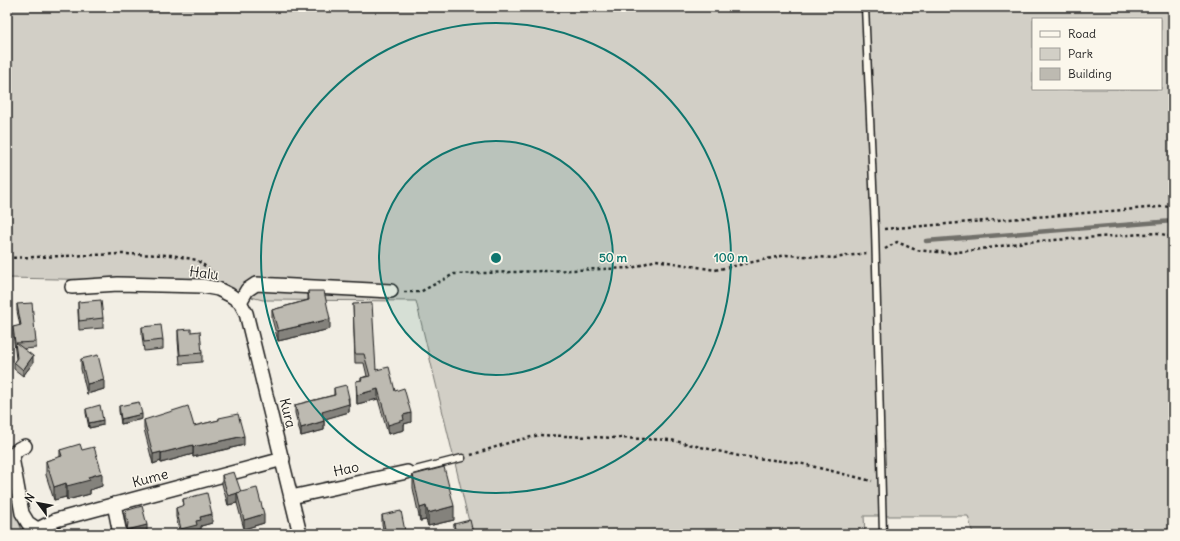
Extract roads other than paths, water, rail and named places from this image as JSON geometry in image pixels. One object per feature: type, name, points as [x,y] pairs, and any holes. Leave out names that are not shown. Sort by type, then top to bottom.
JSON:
[{"type":"street","name":"Halu","points":[[72,287],[118,284],[202,286],[218,289],[240,302]]},
{"type":"street","points":[[240,302],[247,290],[256,284],[391,291]]},
{"type":"street","name":"Kura","points":[[240,302],[246,313],[283,459],[300,534]]},
{"type":"street","points":[[25,446],[15,452],[13,456],[13,463],[22,513],[33,532]]},
{"type":"street","name":"Kume","points":[[33,532],[56,520],[283,459]]},
{"type":"street","name":"Hao","points":[[291,497],[407,472]]},
{"type":"street","points":[[114,504],[120,534]]},
{"type":"lane","points":[[865,7],[876,229],[883,534]]},
{"type":"lane","points":[[407,472],[462,458]]},
{"type":"waterway","points":[[926,241],[1173,221]]}]
